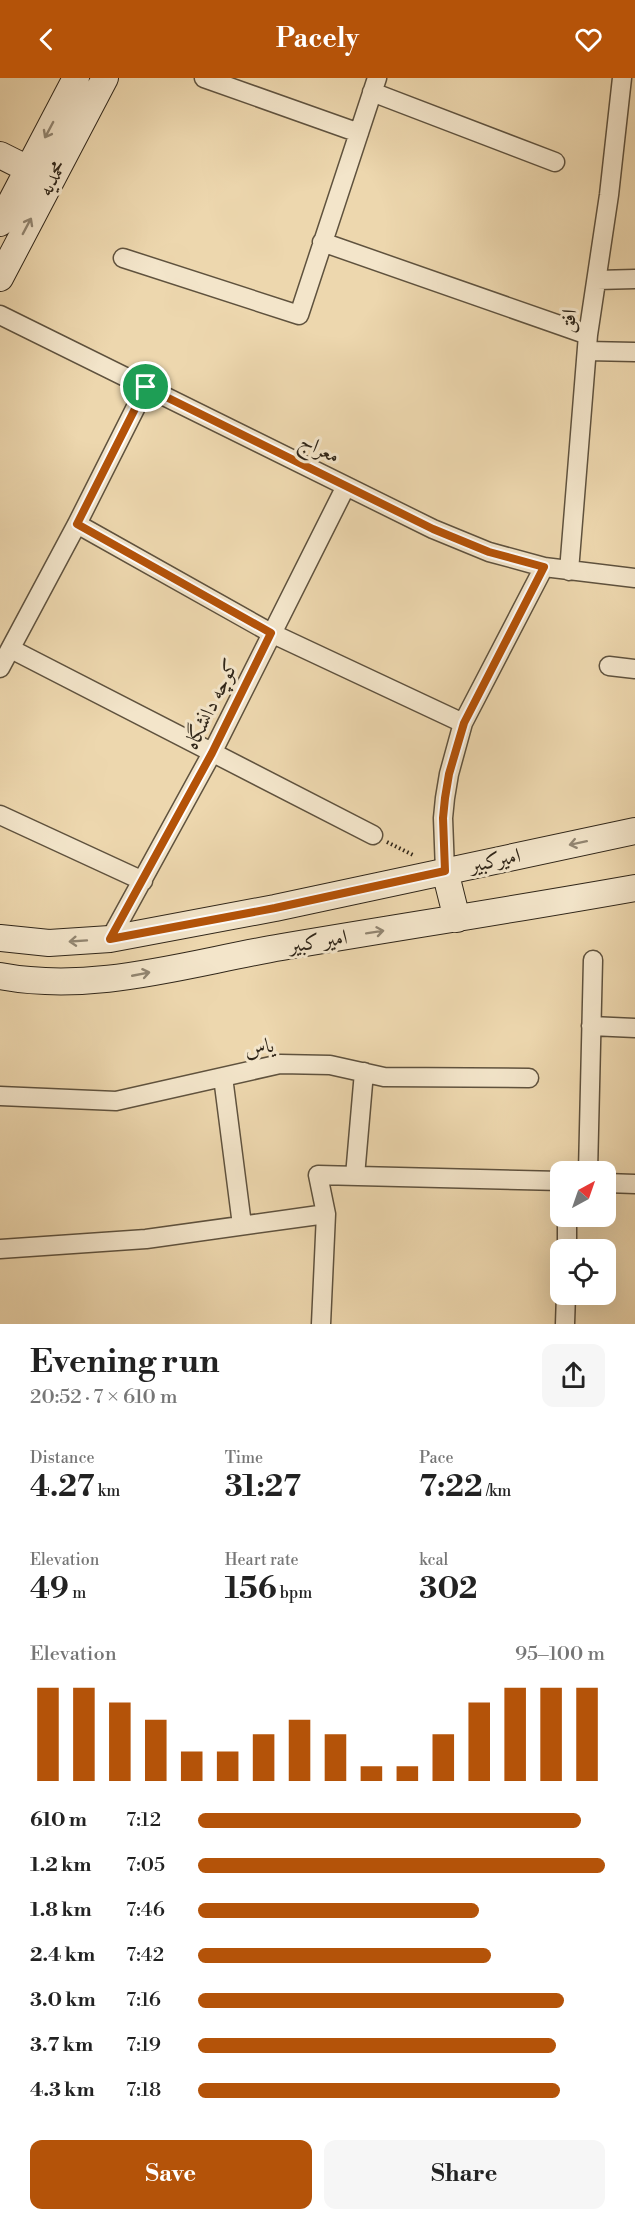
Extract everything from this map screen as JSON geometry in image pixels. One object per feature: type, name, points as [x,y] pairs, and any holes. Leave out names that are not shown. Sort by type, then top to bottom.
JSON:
[{"type":"street","name":"محمدیه","points":[[0,223],[76,78]]},
{"type":"street","name":"محمدیه","points":[[0,278],[105,78]]},
{"type":"street","points":[[204,78],[359,134]]},
{"type":"street","name":"افق","points":[[570,571],[588,343],[626,82]]},
{"type":"street","points":[[123,258],[299,315],[374,85],[555,162]]},
{"type":"street","points":[[0,155],[28,169]]},
{"type":"street","points":[[322,242],[588,343],[635,352]]},
{"type":"street","points":[[597,280],[635,279]]},
{"type":"street","name":"معراج","points":[[0,315],[433,529],[480,548],[544,567],[635,578]]},
{"type":"street","points":[[0,668],[77,524],[146,387]]},
{"type":"street","name":"کوچه دانشگاه","points":[[110,939],[212,753],[346,486]]},
{"type":"street","points":[[77,524],[271,633],[464,723]]},
{"type":"street","points":[[457,919],[445,871],[443,818],[449,774],[464,723],[544,567]]},
{"type":"street","points":[[10,649],[373,835]]},
{"type":"street","points":[[609,666],[635,669]]},
{"type":"street","points":[[0,815],[143,881]]},
{"type":"street","name":"امیرکبیر","points":[[0,938],[49,943],[110,939],[275,908],[635,831]]},
{"type":"street","name":"امیر کبیر","points":[[0,976],[51,982],[111,980],[281,947],[635,888]]},
{"type":"street","points":[[588,1161],[593,960]]},
{"type":"street","points":[[591,1026],[635,1028]]},
{"type":"street","name":"یاس","points":[[0,1096],[116,1101],[280,1064],[330,1065],[384,1077],[529,1078]]},
{"type":"street","points":[[355,1176],[364,1072]]},
{"type":"street","points":[[223,1077],[242,1225]]},
{"type":"street","points":[[321,1324],[326,1214],[318,1175],[550,1181]]},
{"type":"street","points":[[616,1183],[635,1184]]},
{"type":"street","points":[[0,1249],[146,1239],[326,1214]]},
{"type":"street","points":[[565,1324],[566,1305]]},
{"type":"path","points":[[373,835],[445,871]]},
{"type":"route","points":[[146,387],[433,529],[489,552],[544,567],[464,723],[456,745],[449,774],[443,818],[445,871],[275,908],[110,939],[212,753],[271,633],[77,524],[146,387]]}]
